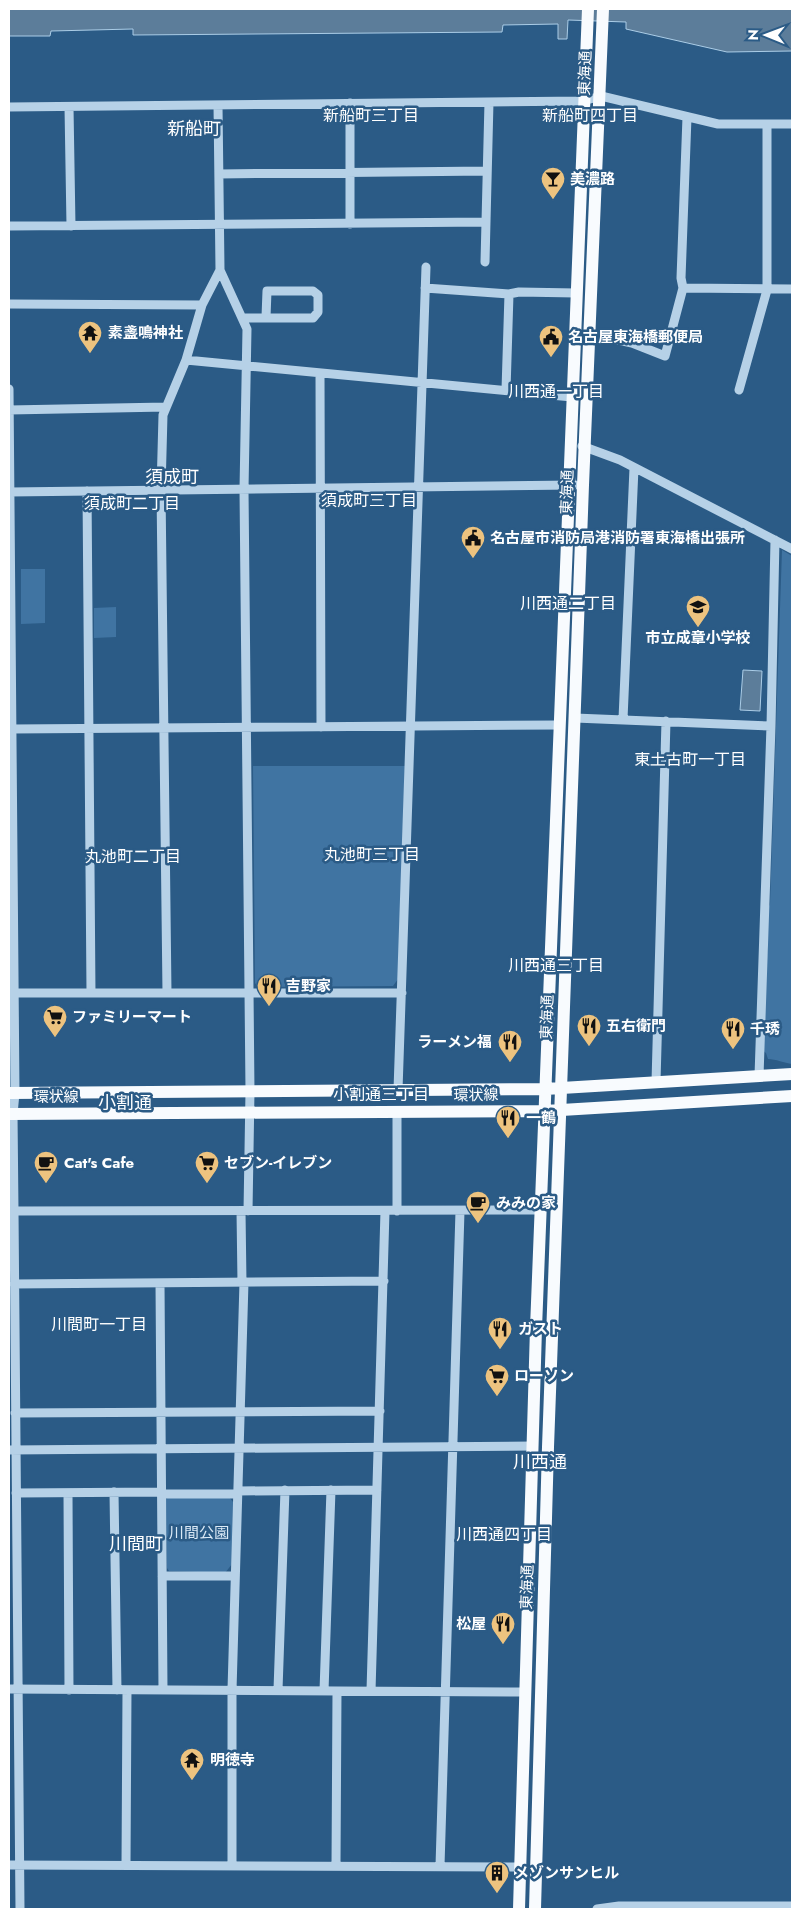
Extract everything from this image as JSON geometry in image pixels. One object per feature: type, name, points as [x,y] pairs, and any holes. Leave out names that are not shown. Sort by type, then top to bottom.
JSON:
[{"type":"main road","name":"東海通","points":[[519,1909],[544,1111],[588,9]]},
{"type":"main road","name":"東海通","points":[[535,1909],[548,1447],[603,9]]},
{"type":"main road","name":"環状線","points":[[12,1093],[545,1089],[792,1074]]},
{"type":"main road","name":"環状線","points":[[11,1114],[544,1111],[792,1096]]},
{"type":"street","points":[[9,107],[583,101],[600,96],[718,124],[792,124]]},
{"type":"street","points":[[485,262],[489,102]]},
{"type":"street","points":[[350,104],[350,224]]},
{"type":"street","points":[[218,105],[220,270],[247,329],[244,489],[250,1091],[232,1690],[232,1866]]},
{"type":"street","points":[[69,106],[70,226]]},
{"type":"street","points":[[590,334],[632,343],[665,356],[683,288],[681,278],[687,117]]},
{"type":"street","points":[[739,390],[767,290],[767,124]]},
{"type":"street","points":[[219,174],[487,171]]},
{"type":"street","points":[[9,226],[486,222]]},
{"type":"street","points":[[398,1090],[412,726],[426,267]]},
{"type":"street","points":[[167,993],[161,490],[163,415],[186,360],[202,305],[220,270]]},
{"type":"street","points":[[425,288],[509,294],[519,292],[576,293]]},
{"type":"street","points":[[683,288],[792,289]]},
{"type":"street","points":[[242,318],[313,318],[318,312],[318,295],[313,291],[267,292],[266,317]]},
{"type":"street","points":[[506,390],[509,294]]},
{"type":"street","points":[[9,304],[202,305]]},
{"type":"street","points":[[186,360],[572,397]]},
{"type":"street","points":[[320,373],[321,727]]},
{"type":"street","points":[[9,389],[14,993],[11,1114],[15,1413],[12,1450],[16,1493],[13,1689],[20,1909]]},
{"type":"street","points":[[9,410],[166,407]]},
{"type":"street","points":[[570,440],[585,448],[620,460],[792,549]]},
{"type":"street","points":[[623,719],[634,468]]},
{"type":"street","points":[[10,492],[584,485]]},
{"type":"street","points":[[87,491],[91,993]]},
{"type":"street","points":[[759,1076],[771,726],[775,540]]},
{"type":"street","points":[[575,718],[771,726]]},
{"type":"street","points":[[656,1082],[666,721]]},
{"type":"street","points":[[12,729],[559,725]]},
{"type":"street","points":[[14,993],[402,993]]},
{"type":"street","points":[[397,1112],[397,1211]]},
{"type":"street","points":[[12,1213],[541,1210]]},
{"type":"street","points":[[371,1691],[386,1211]]},
{"type":"street","points":[[440,1866],[460,1211]]},
{"type":"street","points":[[14,1284],[384,1281]]},
{"type":"street","points":[[160,1283],[163,1690]]},
{"type":"street","points":[[15,1413],[380,1411]]},
{"type":"street","points":[[12,1450],[533,1446]]},
{"type":"street","points":[[278,1690],[285,1490]]},
{"type":"street","points":[[324,1691],[331,1490]]},
{"type":"street","points":[[16,1493],[378,1490]]},
{"type":"street","points":[[68,1492],[69,1690]]},
{"type":"street","points":[[114,1492],[117,1690]]},
{"type":"street","points":[[162,1576],[235,1576]]},
{"type":"street","points":[[13,1689],[526,1692]]},
{"type":"street","points":[[126,1865],[127,1690]]},
{"type":"street","points":[[336,1866],[337,1691]]},
{"type":"street","points":[[9,1865],[520,1867]]},
{"type":"street","points":[[597,1909],[619,1907],[792,1906]]},
{"type":"green space","points":[[782,550],[792,556],[792,1064],[768,1059],[766,1053],[762,1050],[764,983],[768,948],[763,938],[767,911],[770,904]]},
{"type":"green space","points":[[21,569],[45,569],[45,623],[21,624]]},
{"type":"green space","points":[[116,607],[116,637],[94,638],[94,608]]},
{"type":"green space","points":[[253,766],[405,766],[398,979],[393,986],[258,987],[255,983]]},
{"type":"green space","name":"川間公園","points":[[169,1497],[230,1498],[233,1502],[232,1564],[225,1573],[169,1571],[167,1568],[166,1499]]},
{"type":"shaded area","points":[[9,9],[792,9],[792,51],[727,52],[626,29],[626,22],[568,20],[567,39],[558,39],[558,24],[503,25],[502,32],[133,35],[133,29],[51,31],[50,36],[9,36]]},
{"type":"shaded area","points":[[743,670],[762,671],[760,711],[740,710]]},
{"type":"place","name":"美濃路","points":[[553,200]]},
{"type":"place","name":"素盞鳴神社","points":[[90,354]]},
{"type":"place","name":"名古屋東海橋郵便局","points":[[551,358]]},
{"type":"place","name":"名古屋市消防局港消防署東海橋出張所","points":[[473,559]]},
{"type":"place","name":"市立成章小学校","points":[[698,628]]},
{"type":"place","name":"吉野家","points":[[269,1007]]},
{"type":"place","name":"ファミリーマート","points":[[55,1038]]},
{"type":"place","name":"五右衛門","points":[[589,1047]]},
{"type":"place","name":"千琇","points":[[733,1050]]},
{"type":"place","name":"ラーメン福","points":[[510,1063]]},
{"type":"place","name":"一鶴","points":[[508,1139]]},
{"type":"place","name":"Cat's Cafe","points":[[46,1184]]},
{"type":"place","name":"セブン-イレブン","points":[[207,1184]]},
{"type":"place","name":"みみの家","points":[[478,1224]]},
{"type":"place","name":"ガスト","points":[[500,1350]]},
{"type":"place","name":"ローソン","points":[[497,1397]]},
{"type":"place","name":"松屋","points":[[503,1645]]},
{"type":"place","name":"明徳寺","points":[[192,1781]]},
{"type":"place","name":"メゾンサンヒル","points":[[497,1894]]},
{"type":"district","name":"新船町三丁目","points":[[371,115]]},
{"type":"district","name":"新船町四丁目","points":[[590,115]]},
{"type":"district","name":"新船町","points":[[194,129]]},
{"type":"district","name":"川西通一丁目","points":[[556,391]]},
{"type":"district","name":"須成町","points":[[172,477]]},
{"type":"district","name":"須成町三丁目","points":[[369,500]]},
{"type":"district","name":"須成町二丁目","points":[[132,503]]},
{"type":"district","name":"川西通二丁目","points":[[568,603]]},
{"type":"district","name":"東土古町一丁目","points":[[690,759]]},
{"type":"district","name":"丸池町三丁目","points":[[372,854]]},
{"type":"district","name":"丸池町二丁目","points":[[133,856]]},
{"type":"district","name":"川西通三丁目","points":[[556,965]]},
{"type":"district","name":"小割通三丁目","points":[[381,1094]]},
{"type":"district","name":"小割通","points":[[125,1103]]},
{"type":"district","name":"川間町一丁目","points":[[99,1324]]},
{"type":"district","name":"川西通","points":[[540,1462]]},
{"type":"district","name":"川西通四丁目","points":[[504,1534]]},
{"type":"district","name":"川間町","points":[[136,1544]]}]
